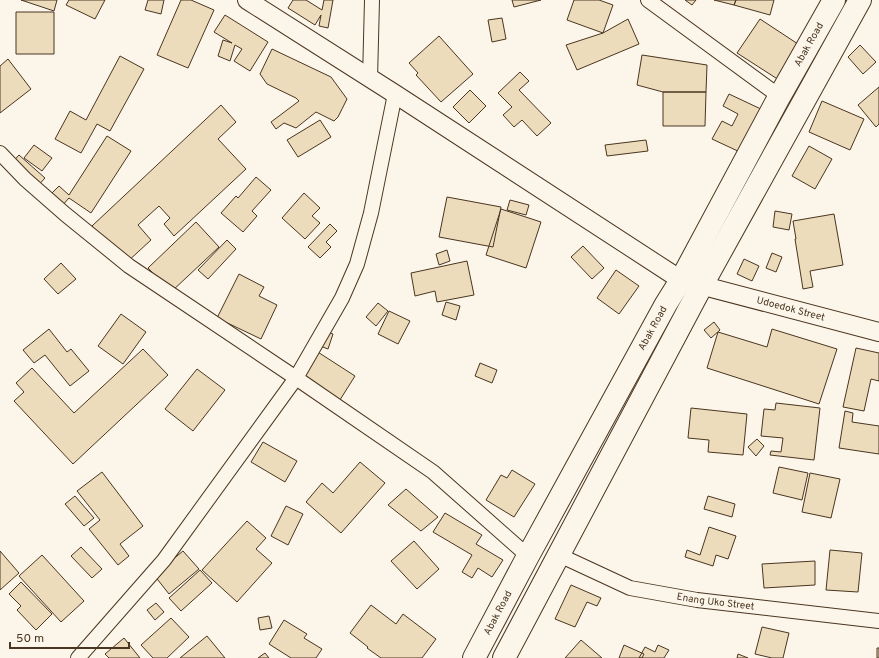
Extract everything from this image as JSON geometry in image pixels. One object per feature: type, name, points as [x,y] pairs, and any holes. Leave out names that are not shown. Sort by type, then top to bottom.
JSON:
[{"type":"highway","name":"Abak Road","points":[[474,658],[666,304],[681,280],[779,96],[834,0]]},
{"type":"highway","points":[[504,658],[702,285],[860,0]]},
{"type":"street","name":"Udoedok Street","points":[[247,0],[395,94],[681,280],[879,332]]},
{"type":"street","points":[[370,78],[372,0]]},
{"type":"street","points":[[648,0],[779,96]]},
{"type":"street","points":[[78,658],[164,560],[296,378],[342,298],[357,264],[371,213],[395,94]]},
{"type":"street","points":[[0,153],[25,179],[129,266],[433,472],[528,556]]},
{"type":"street","name":"Enang Uko Street","points":[[559,555],[630,588],[697,600],[879,621]]},
{"type":"building","points":[[21,0],[57,0],[54,11]]},
{"type":"building","points":[[69,0],[105,0],[95,19],[66,5]]},
{"type":"building","points":[[148,0],[164,0],[161,14],[145,10]]},
{"type":"building","points":[[181,0],[191,0],[214,10],[188,68],[157,55]]},
{"type":"building","points":[[293,0],[306,0],[322,10],[324,0],[333,0],[328,28],[319,26],[321,15],[315,25],[288,8]]},
{"type":"building","points":[[512,0],[541,0],[514,7]]},
{"type":"building","points":[[574,0],[599,0],[613,5],[603,33],[567,20]]},
{"type":"building","points":[[685,0],[696,0],[692,5]]},
{"type":"building","points":[[714,0],[736,0],[734,5]]},
{"type":"building","points":[[736,0],[774,0],[770,15],[734,5]]},
{"type":"building","points":[[16,12],[54,12],[54,54],[16,54]]},
{"type":"building","points":[[225,15],[268,42],[250,71],[234,61],[242,49],[235,45],[230,61],[218,56],[223,40],[232,43],[214,32]]},
{"type":"building","points":[[502,18],[506,39],[492,42],[488,20]]},
{"type":"building","points":[[628,19],[639,44],[577,70],[566,45],[603,33]]},
{"type":"building","points":[[760,19],[801,46],[779,80],[737,53]]},
{"type":"building","points":[[439,36],[473,74],[441,102],[416,75],[418,73],[409,63]]},
{"type":"building","points":[[860,45],[876,62],[863,74],[848,57]]},
{"type":"building","points":[[272,49],[331,77],[347,99],[338,117],[334,121],[316,112],[296,128],[284,123],[276,129],[271,122],[299,101],[296,98],[267,84],[260,74]]},
{"type":"building","points":[[642,55],[707,65],[706,92],[663,92],[637,85]]},
{"type":"building","points":[[120,56],[144,69],[110,131],[97,124],[81,153],[55,139],[70,111],[86,120]]},
{"type":"building","points":[[8,59],[31,89],[0,113],[0,66]]},
{"type":"building","points":[[520,72],[529,81],[519,90],[551,123],[537,136],[522,120],[514,127],[503,115],[512,107],[498,93]]},
{"type":"building","points":[[879,87],[879,124],[876,127],[858,105]]},
{"type":"building","points":[[470,90],[486,106],[469,123],[453,107]]},
{"type":"building","points":[[663,92],[706,92],[705,126],[663,126]]},
{"type":"building","points":[[729,94],[763,110],[742,153],[712,139],[722,121],[732,126],[738,114],[723,106]]},
{"type":"building","points":[[822,101],[864,119],[850,150],[809,132]]},
{"type":"building","points":[[221,105],[236,122],[218,139],[246,169],[174,236],[164,224],[170,218],[159,206],[138,225],[151,240],[126,263],[92,226]]},
{"type":"building","points":[[320,120],[331,137],[298,157],[287,140]]},
{"type":"building","points":[[107,136],[131,151],[91,213],[69,198],[60,208],[48,197],[59,186],[69,195]]},
{"type":"building","points":[[646,140],[648,151],[607,156],[605,145]]},
{"type":"building","points":[[34,145],[52,158],[42,171],[24,158]]},
{"type":"building","points":[[809,146],[832,159],[815,189],[792,176]]},
{"type":"building","points":[[19,155],[45,178],[34,190],[8,167]]},
{"type":"building","points":[[256,177],[271,190],[252,211],[257,216],[243,232],[221,213],[236,196],[238,198]]},
{"type":"building","points":[[304,193],[320,208],[312,216],[320,223],[305,239],[282,218]]},
{"type":"building","points":[[447,197],[501,207],[493,247],[439,237]]},
{"type":"building","points":[[510,200],[529,205],[526,215],[507,210]]},
{"type":"building","points":[[501,209],[541,222],[526,268],[486,255]]},
{"type":"building","points":[[775,211],[792,214],[789,230],[773,227]]},
{"type":"building","points":[[834,214],[843,265],[810,271],[813,287],[803,289],[793,221]]},
{"type":"building","points":[[196,222],[219,247],[171,292],[148,268]]},
{"type":"building","points":[[330,224],[337,231],[326,242],[331,247],[320,258],[308,247]]},
{"type":"building","points":[[227,240],[236,249],[208,279],[198,270]]},
{"type":"building","points":[[583,246],[604,268],[592,279],[571,257]]},
{"type":"building","points":[[447,250],[450,261],[439,265],[436,254]]},
{"type":"building","points":[[772,253],[782,257],[776,272],[766,268]]},
{"type":"building","points":[[744,259],[759,266],[752,281],[737,274]]},
{"type":"building","points":[[467,261],[474,295],[437,302],[435,291],[415,296],[411,273]]},
{"type":"building","points":[[61,263],[76,279],[58,294],[44,279]]},
{"type":"building","points":[[616,270],[639,286],[619,314],[597,298]]},
{"type":"building","points":[[239,274],[264,287],[259,296],[277,305],[261,339],[217,318]]},
{"type":"building","points":[[446,302],[460,306],[456,320],[442,315]]},
{"type":"building","points":[[378,303],[388,311],[376,326],[366,317]]},
{"type":"building","points":[[389,311],[410,321],[398,344],[378,334]]},
{"type":"building","points":[[121,314],[146,332],[123,364],[98,346]]},
{"type":"building","points":[[714,322],[720,330],[711,338],[704,330]]},
{"type":"building","points":[[49,329],[67,352],[71,349],[89,371],[70,386],[45,355],[34,363],[23,350]]},
{"type":"building","points":[[320,329],[333,334],[328,349],[315,344]]},
{"type":"building","points":[[772,329],[837,349],[819,404],[707,368],[718,332],[767,347]]},
{"type":"building","points":[[310,347],[355,376],[338,403],[292,375]]},
{"type":"building","points":[[856,348],[879,353],[879,381],[871,379],[864,411],[843,407]]},
{"type":"building","points":[[143,349],[168,375],[73,464],[14,401],[24,392],[16,383],[32,368],[74,413]]},
{"type":"building","points":[[480,363],[497,370],[492,383],[475,376]]},
{"type":"building","points":[[197,369],[225,390],[193,431],[165,409]]},
{"type":"building","points":[[776,403],[820,408],[814,460],[770,455],[771,451],[781,452],[783,438],[761,436],[764,409],[775,410]]},
{"type":"building","points":[[691,408],[747,414],[743,455],[708,452],[709,440],[688,438]]},
{"type":"building","points":[[845,411],[853,413],[852,422],[879,426],[879,454],[839,448]]},
{"type":"building","points":[[757,439],[764,446],[756,456],[748,447]]},
{"type":"building","points":[[263,442],[297,461],[285,482],[251,462]]},
{"type":"building","points":[[360,462],[385,483],[341,533],[306,502],[322,483],[333,493]]},
{"type":"building","points":[[779,467],[808,473],[802,500],[773,493]]},
{"type":"building","points":[[512,470],[535,484],[514,517],[486,500],[501,475],[507,478]]},
{"type":"building","points":[[102,472],[143,526],[120,544],[129,556],[118,565],[89,529],[100,520],[77,491]]},
{"type":"building","points":[[810,473],[840,479],[831,518],[802,512]]},
{"type":"building","points":[[406,489],[438,517],[421,531],[388,505]]},
{"type":"building","points":[[75,496],[94,518],[84,526],[65,504]]},
{"type":"building","points":[[708,496],[735,504],[732,517],[704,509]]},
{"type":"building","points":[[286,506],[303,514],[288,545],[271,536]]},
{"type":"building","points":[[445,513],[482,535],[476,544],[503,560],[492,577],[478,568],[472,578],[462,572],[472,555],[433,532]]},
{"type":"building","points":[[247,521],[266,538],[256,549],[272,563],[237,602],[202,570]]},
{"type":"building","points":[[709,527],[736,536],[728,559],[716,555],[713,566],[685,557],[687,550],[700,555]]},
{"type":"building","points":[[414,541],[439,569],[417,589],[391,561]]},
{"type":"building","points":[[81,547],[102,569],[92,578],[71,556]]},
{"type":"building","points":[[830,550],[862,553],[858,592],[826,590]]},
{"type":"building","points":[[0,551],[19,573],[0,590]]},
{"type":"building","points":[[183,551],[199,569],[169,594],[154,575]]},
{"type":"building","points":[[42,555],[84,601],[61,622],[19,576]]},
{"type":"building","points":[[815,561],[815,585],[764,588],[762,564]]},
{"type":"building","points":[[200,570],[212,583],[181,611],[169,598]]},
{"type":"building","points":[[21,582],[52,614],[36,630],[17,610],[21,606],[9,594]]},
{"type":"building","points":[[571,585],[601,598],[597,606],[587,602],[575,627],[555,619]]},
{"type":"building","points":[[156,603],[164,612],[155,620],[147,610]]},
{"type":"building","points":[[371,605],[396,624],[403,614],[436,639],[422,658],[381,658],[350,633]]},
{"type":"building","points":[[269,616],[272,628],[260,630],[258,618]]},
{"type":"building","points":[[171,618],[189,637],[167,658],[153,658],[141,645]]},
{"type":"building","points":[[284,620],[307,634],[304,638],[322,649],[316,658],[291,658],[269,644]]},
{"type":"building","points":[[762,627],[789,633],[783,658],[772,658],[755,654]]},
{"type":"building","points":[[207,636],[225,658],[180,658]]},
{"type":"building","points":[[124,638],[140,658],[109,658],[105,654]]},
{"type":"building","points":[[581,640],[602,658],[565,658]]},
{"type":"building","points":[[624,645],[644,654],[642,658],[619,658]]},
{"type":"building","points":[[658,645],[669,650],[664,658],[639,658],[645,647],[655,652]]},
{"type":"building","points":[[877,648],[879,648],[879,658],[877,658]]},
{"type":"building","points":[[265,653],[269,658],[258,658]]},
{"type":"building","points":[[738,654],[748,658],[737,658]]}]
